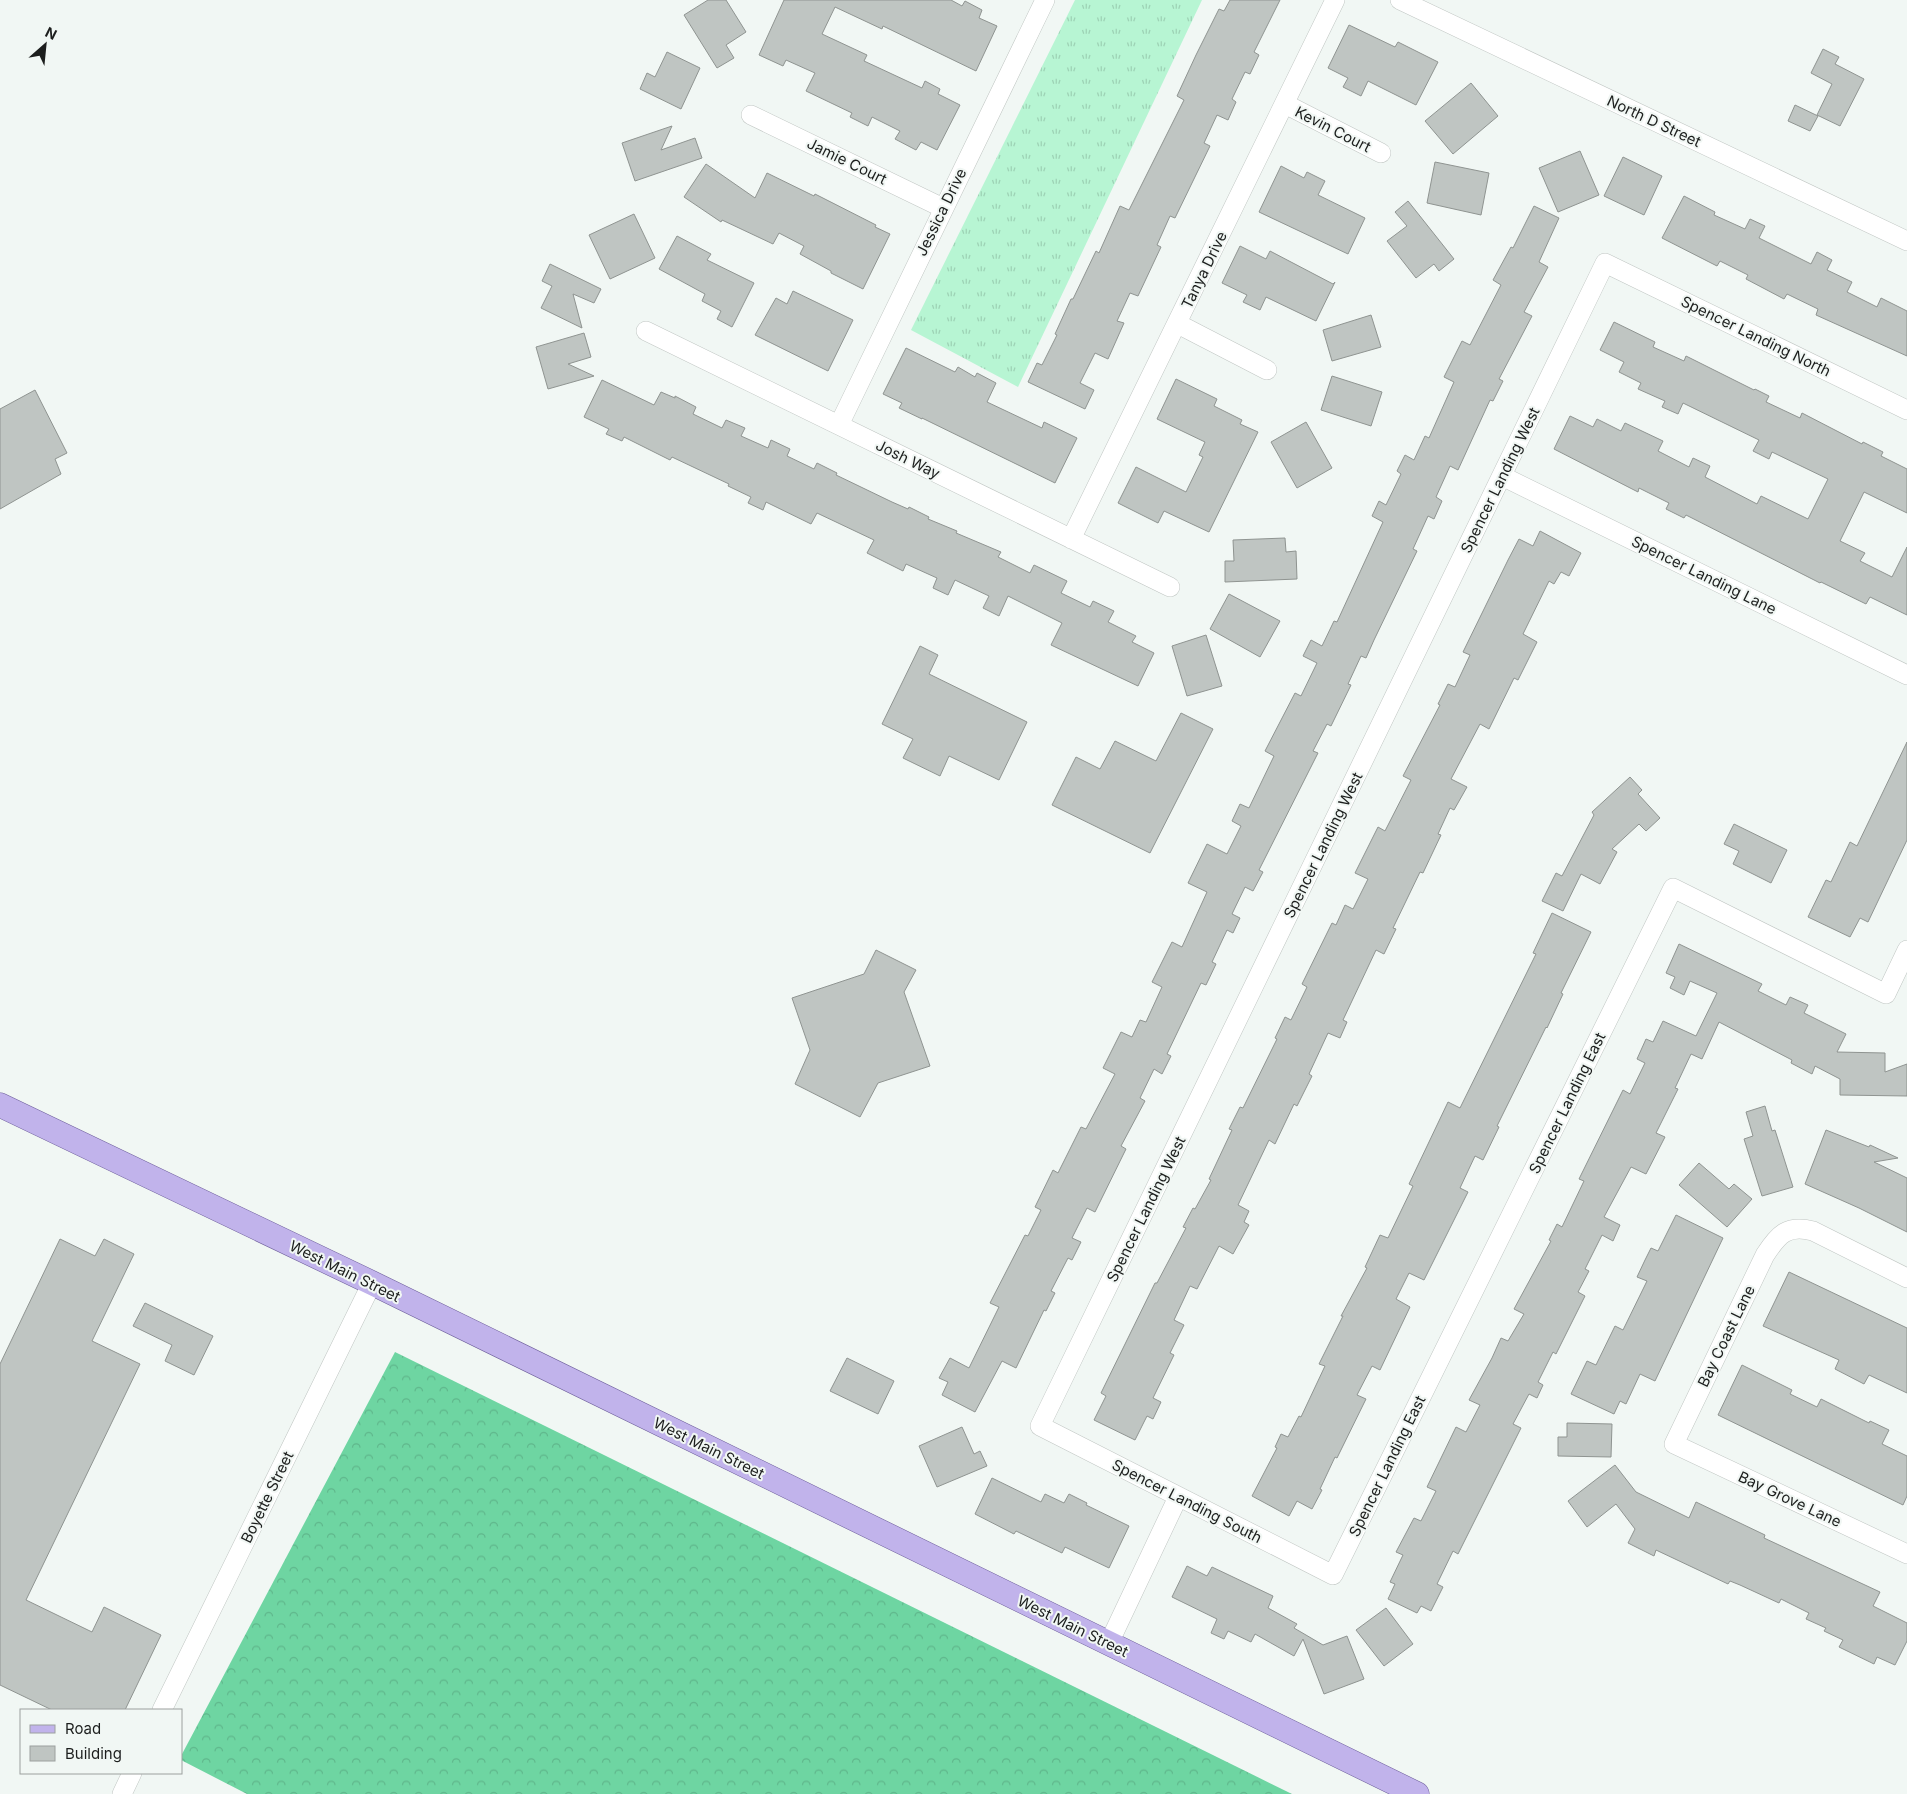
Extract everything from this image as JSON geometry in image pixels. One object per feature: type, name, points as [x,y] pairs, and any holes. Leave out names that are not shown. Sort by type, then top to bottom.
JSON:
[{"type":"main road","name":"West Main Street","points":[[0,1105],[372,1283],[1417,1794]]},
{"type":"street","name":"Jessica Drive","points":[[839,425],[1045,0]]},
{"type":"street","name":"Tanya Drive","points":[[1071,539],[1178,324],[1335,0]]},
{"type":"street","name":"North D Street","points":[[1400,0],[1907,241]]},
{"type":"street","name":"Kevin Court","points":[[1285,104],[1381,153]]},
{"type":"street","name":"Jamie Court","points":[[751,115],[943,208]]},
{"type":"street","name":"Spencer Landing North","points":[[1605,263],[1907,410]]},
{"type":"street","name":"Spencer Landing West","points":[[1040,1426],[1605,263]]},
{"type":"street","points":[[1178,324],[1268,370]]},
{"type":"street","name":"Josh Way","points":[[646,331],[1170,587]]},
{"type":"street","name":"Spencer Landing Lane","points":[[1502,476],[1907,675]]},
{"type":"street","name":"Spencer Landing East","points":[[1333,1575],[1673,888],[1886,994],[1907,950]]},
{"type":"street","name":"Bay Coast Lane","points":[[1674,1444],[1765,1256],[1777,1238],[1785,1232],[1802,1228],[1813,1231],[1907,1278]]},
{"type":"street","name":"Boyette Street","points":[[162,1709],[372,1283]]},
{"type":"street","name":"Spencer Landing South","points":[[1040,1426],[1333,1575]]},
{"type":"street","name":"Bay Grove Lane","points":[[1674,1444],[1907,1554]]},
{"type":"street","points":[[1109,1644],[1178,1497]]},
{"type":"street","points":[[122,1794],[132,1774]]},
{"type":"green space","points":[[1075,0],[1202,0],[1018,387],[911,330]]},
{"type":"green space","points":[[395,1352],[1292,1794],[247,1794],[182,1761],[182,1754]]},
{"type":"building","points":[[708,0],[726,0],[746,32],[726,45],[734,58],[717,68],[684,15]]},
{"type":"building","points":[[784,0],[951,0],[962,6],[965,1],[982,10],[979,18],[997,26],[976,71],[883,26],[882,29],[835,7],[822,34],[867,55],[864,61],[922,88],[925,81],[940,89],[938,94],[960,105],[937,150],[921,142],[916,150],[895,139],[900,131],[872,117],[868,126],[850,117],[852,113],[806,91],[815,73],[786,60],[783,66],[759,55]]},
{"type":"building","points":[[1230,0],[1280,0],[1254,52],[1259,55],[1250,74],[1245,72],[1232,99],[1236,102],[1228,120],[1217,115],[1204,143],[1210,146],[1175,218],[1170,216],[1157,245],[1161,247],[1138,296],[1130,293],[1117,321],[1124,323],[1108,359],[1095,353],[1080,383],[1094,390],[1085,409],[1028,382],[1037,363],[1042,365],[1057,335],[1055,334],[1071,299],[1073,299],[1096,251],[1099,253],[1120,206],[1129,210],[1184,100],[1177,96],[1196,55],[1219,9],[1224,11]]},
{"type":"building","points":[[1349,25],[1395,47],[1398,42],[1438,62],[1416,105],[1368,81],[1361,96],[1343,87],[1348,78],[1328,68]]},
{"type":"building","points":[[1823,49],[1839,57],[1835,64],[1864,79],[1840,126],[1817,115],[1832,84],[1811,73]]},
{"type":"building","points":[[667,52],[700,68],[681,109],[640,89],[647,73],[655,77]]},
{"type":"building","points":[[1471,83],[1498,116],[1453,154],[1425,121]]},
{"type":"building","points":[[1795,105],[1818,116],[1810,131],[1788,121]]},
{"type":"building","points":[[672,126],[661,150],[695,138],[702,158],[635,181],[622,143]]},
{"type":"building","points":[[1580,151],[1599,195],[1558,212],[1539,168]]},
{"type":"building","points":[[1623,157],[1662,176],[1644,215],[1604,196]]},
{"type":"building","points":[[1435,162],[1489,173],[1481,215],[1427,203]]},
{"type":"building","points":[[706,164],[755,198],[767,173],[814,196],[815,194],[890,234],[863,289],[831,273],[831,271],[800,254],[804,246],[779,233],[773,244],[722,220],[721,222],[684,197]]},
{"type":"building","points":[[1281,166],[1304,178],[1307,172],[1325,181],[1318,195],[1365,218],[1348,254],[1259,212]]},
{"type":"building","points":[[1684,196],[1715,212],[1714,215],[1745,229],[1750,219],[1765,226],[1759,238],[1811,264],[1817,252],[1832,260],[1827,270],[1852,282],[1847,292],[1877,307],[1881,298],[1907,311],[1907,356],[1816,315],[1818,309],[1787,294],[1784,299],[1746,279],[1748,275],[1720,261],[1717,266],[1662,238]]},
{"type":"building","points":[[1408,201],[1454,259],[1439,271],[1434,264],[1416,278],[1387,241],[1407,226],[1395,212]]},
{"type":"building","points":[[1534,206],[1559,218],[1539,262],[1548,267],[1524,312],[1532,316],[1499,379],[1503,381],[1493,401],[1490,400],[1458,470],[1450,466],[1436,497],[1442,501],[1434,519],[1428,516],[1413,549],[1417,551],[1366,658],[1361,656],[1348,684],[1351,685],[1331,726],[1327,724],[1313,751],[1318,753],[1259,870],[1263,872],[1253,891],[1245,887],[1232,914],[1240,918],[1233,933],[1227,930],[1212,962],[1216,964],[1206,985],[1201,983],[1167,1054],[1171,1056],[1162,1074],[1154,1069],[1140,1098],[1145,1101],[1121,1146],[1126,1149],[1095,1212],[1087,1208],[1072,1238],[1081,1242],[1072,1260],[1068,1258],[1051,1291],[1055,1293],[1046,1311],[1044,1310],[1016,1368],[1002,1361],[975,1412],[942,1395],[948,1382],[939,1378],[950,1358],[969,1368],[999,1307],[990,1303],[1025,1235],[1028,1236],[1041,1210],[1035,1207],[1053,1170],[1058,1173],[1081,1127],[1086,1129],[1115,1074],[1103,1068],[1121,1032],[1132,1037],[1140,1020],[1146,1022],[1162,987],[1152,982],[1172,942],[1182,947],[1207,892],[1188,883],[1207,844],[1227,854],[1241,826],[1232,821],[1240,804],[1249,808],[1274,756],[1265,751],[1295,693],[1301,696],[1317,663],[1303,656],[1311,640],[1322,646],[1334,621],[1337,622],[1383,522],[1372,516],[1379,501],[1386,505],[1401,474],[1397,471],[1405,455],[1414,460],[1425,436],[1429,438],[1454,382],[1444,377],[1462,341],[1470,345],[1501,285],[1493,280],[1511,247],[1513,248]]},
{"type":"building","points":[[634,214],[655,258],[610,279],[589,235]]},
{"type":"building","points":[[677,236],[711,254],[707,260],[754,283],[732,327],[717,319],[721,311],[702,301],[705,294],[659,269]]},
{"type":"building","points":[[1240,246],[1266,259],[1270,251],[1333,284],[1335,282],[1316,321],[1266,297],[1260,310],[1243,302],[1247,295],[1222,283]]},
{"type":"building","points":[[550,264],[601,289],[594,303],[573,294],[582,328],[541,308],[552,286],[542,281]]},
{"type":"building","points":[[793,291],[853,320],[828,371],[755,335],[776,298],[787,304]]},
{"type":"building","points":[[1371,315],[1381,347],[1332,361],[1323,330]]},
{"type":"building","points":[[1614,322],[1655,342],[1653,347],[1684,361],[1686,356],[1755,389],[1769,396],[1766,402],[1800,418],[1802,413],[1862,444],[1863,442],[1883,452],[1881,456],[1907,469],[1907,513],[1864,492],[1840,541],[1865,553],[1860,561],[1892,577],[1907,547],[1907,615],[1870,597],[1866,604],[1820,583],[1686,515],[1684,518],[1666,509],[1669,503],[1639,488],[1638,492],[1554,449],[1570,416],[1593,427],[1597,419],[1621,431],[1625,423],[1663,441],[1658,451],[1689,467],[1693,458],[1710,466],[1705,477],[1757,504],[1761,496],[1808,519],[1828,479],[1772,452],[1769,459],[1753,451],[1759,440],[1683,403],[1678,414],[1662,407],[1665,401],[1638,389],[1641,383],[1619,372],[1624,362],[1600,350]]},
{"type":"building","points":[[584,333],[591,357],[568,364],[594,376],[548,389],[536,347]]},
{"type":"building","points":[[906,348],[955,372],[958,367],[975,377],[977,373],[996,383],[987,402],[1042,428],[1044,422],[1077,438],[1055,483],[899,408],[902,403],[883,394]]},
{"type":"building","points":[[1332,376],[1382,392],[1371,426],[1321,410]]},
{"type":"building","points":[[1176,379],[1217,399],[1214,406],[1242,420],[1240,424],[1258,432],[1209,532],[1164,511],[1158,523],[1118,503],[1136,467],[1186,492],[1203,457],[1199,455],[1205,442],[1157,419]]},
{"type":"building","points":[[602,380],[654,405],[661,392],[675,398],[675,396],[696,407],[693,414],[722,428],[726,420],[745,428],[741,436],[768,448],[771,440],[790,449],[787,456],[814,469],[817,463],[837,473],[836,475],[892,502],[908,509],[909,507],[929,517],[928,519],[957,531],[956,533],[1001,552],[998,557],[1030,573],[1034,565],[1067,581],[1061,593],[1090,607],[1093,601],[1114,611],[1108,622],[1136,636],[1132,642],[1154,653],[1138,686],[1051,645],[1062,623],[1008,596],[999,616],[983,608],[989,596],[955,580],[948,595],[933,588],[937,578],[906,564],[903,571],[867,553],[874,540],[817,513],[811,524],[766,502],[763,510],[748,503],[751,497],[728,486],[729,484],[672,457],[670,460],[624,437],[622,441],[606,434],[609,429],[584,417]]},
{"type":"building","points":[[35,390],[67,453],[55,459],[61,474],[0,509],[0,409]]},
{"type":"building","points":[[1306,422],[1332,468],[1297,488],[1271,442]]},
{"type":"building","points":[[1540,531],[1581,553],[1569,576],[1561,572],[1554,584],[1549,581],[1523,634],[1537,642],[1518,680],[1514,678],[1489,729],[1480,724],[1451,779],[1467,787],[1454,810],[1450,808],[1438,834],[1441,835],[1423,873],[1420,872],[1393,928],[1396,929],[1384,954],[1376,950],[1343,1020],[1347,1022],[1340,1038],[1328,1033],[1309,1074],[1312,1076],[1297,1106],[1294,1104],[1275,1144],[1269,1140],[1238,1205],[1249,1211],[1244,1222],[1249,1225],[1233,1254],[1219,1246],[1197,1289],[1190,1286],[1174,1320],[1184,1325],[1170,1353],[1174,1355],[1153,1398],[1161,1402],[1153,1419],[1147,1416],[1135,1440],[1094,1420],[1106,1396],[1101,1393],[1155,1283],[1157,1283],[1186,1228],[1183,1227],[1211,1180],[1209,1179],[1232,1130],[1229,1129],[1240,1107],[1243,1108],[1277,1039],[1275,1038],[1285,1017],[1291,1020],[1307,987],[1302,984],[1332,923],[1336,925],[1345,905],[1353,909],[1368,879],[1355,873],[1378,827],[1385,831],[1411,780],[1403,776],[1440,705],[1438,704],[1448,684],[1455,687],[1470,655],[1463,652],[1508,560],[1519,539],[1533,546]]},
{"type":"building","points":[[1285,538],[1286,552],[1296,551],[1297,579],[1225,582],[1225,561],[1234,561],[1233,540]]},
{"type":"building","points":[[1229,594],[1280,621],[1260,657],[1210,629]]},
{"type":"building","points":[[1206,635],[1222,686],[1187,696],[1172,646]]},
{"type":"building","points":[[920,646],[938,655],[929,674],[1027,722],[999,780],[949,756],[940,776],[903,758],[913,739],[882,724]]},
{"type":"building","points":[[1181,713],[1213,729],[1150,853],[1052,805],[1076,757],[1100,769],[1115,741],[1156,761]]},
{"type":"building","points":[[1907,742],[1907,840],[1868,922],[1860,918],[1850,937],[1808,917],[1826,880],[1831,882],[1850,842],[1857,846]]},
{"type":"building","points":[[1630,777],[1642,790],[1638,794],[1660,818],[1646,831],[1639,824],[1612,849],[1617,852],[1600,884],[1581,874],[1563,911],[1542,901],[1556,873],[1562,876],[1594,815],[1592,812]]},
{"type":"building","points":[[1734,824],[1787,850],[1771,883],[1733,864],[1739,851],[1724,844]]},
{"type":"building","points":[[1552,913],[1591,932],[1561,993],[1563,994],[1547,1028],[1497,1126],[1499,1127],[1483,1160],[1475,1156],[1460,1188],[1468,1192],[1424,1280],[1409,1273],[1396,1299],[1410,1307],[1380,1370],[1372,1366],[1357,1395],[1366,1399],[1337,1458],[1335,1457],[1320,1489],[1322,1490],[1312,1509],[1297,1501],[1289,1516],[1252,1496],[1277,1448],[1275,1447],[1281,1434],[1288,1437],[1299,1416],[1301,1417],[1325,1366],[1319,1364],[1343,1316],[1341,1316],[1367,1268],[1365,1267],[1380,1235],[1388,1238],[1413,1186],[1409,1184],[1448,1102],[1460,1108],[1536,954],[1533,953]]},
{"type":"building","points":[[1679,944],[1762,984],[1758,991],[1786,1005],[1790,997],[1808,1005],[1804,1013],[1846,1034],[1837,1052],[1885,1053],[1885,1072],[1907,1064],[1907,1096],[1840,1095],[1840,1079],[1815,1066],[1812,1074],[1791,1063],[1792,1060],[1719,1022],[1702,1059],[1691,1054],[1675,1088],[1678,1089],[1656,1133],[1665,1137],[1646,1174],[1631,1167],[1604,1217],[1620,1225],[1613,1241],[1602,1235],[1585,1269],[1589,1271],[1578,1292],[1585,1296],[1556,1354],[1553,1352],[1538,1382],[1543,1385],[1537,1398],[1529,1394],[1513,1424],[1521,1428],[1458,1554],[1453,1551],[1437,1584],[1443,1587],[1431,1611],[1421,1606],[1417,1613],[1388,1599],[1395,1584],[1390,1582],[1403,1555],[1396,1552],[1414,1518],[1421,1521],[1436,1491],[1427,1487],[1456,1427],[1466,1432],[1480,1405],[1469,1400],[1501,1338],[1508,1341],[1524,1314],[1514,1309],[1551,1241],[1549,1240],[1557,1224],[1562,1227],[1584,1181],[1579,1179],[1623,1090],[1630,1094],[1645,1063],[1637,1059],[1646,1039],[1653,1042],[1663,1021],[1696,1036],[1717,993],[1690,981],[1684,995],[1670,988],[1675,977],[1666,973]]},
{"type":"building","points":[[876,950],[916,970],[904,992],[930,1066],[878,1083],[860,1117],[795,1084],[810,1050],[792,998],[864,974]]},
{"type":"building","points":[[1765,1106],[1772,1131],[1775,1130],[1793,1187],[1762,1196],[1744,1139],[1753,1136],[1746,1112]]},
{"type":"building","points":[[1826,1130],[1869,1147],[1870,1145],[1898,1158],[1874,1162],[1907,1178],[1907,1232],[1805,1184]]},
{"type":"building","points":[[1699,1163],[1729,1189],[1734,1184],[1752,1199],[1727,1227],[1679,1185]]},
{"type":"building","points":[[1676,1215],[1723,1238],[1655,1381],[1640,1374],[1626,1404],[1620,1401],[1614,1414],[1571,1394],[1587,1361],[1596,1365],[1615,1326],[1623,1330],[1647,1281],[1637,1277],[1651,1248],[1658,1251]]},
{"type":"building","points":[[60,1239],[95,1256],[104,1239],[134,1254],[92,1341],[140,1364],[26,1600],[92,1632],[104,1607],[161,1635],[125,1709],[50,1709],[0,1685],[0,1364]]},
{"type":"building","points":[[1789,1272],[1907,1328],[1907,1393],[1869,1375],[1864,1384],[1835,1369],[1839,1360],[1763,1326]]},
{"type":"building","points":[[145,1303],[213,1336],[194,1375],[165,1361],[172,1345],[133,1326]]},
{"type":"building","points":[[847,1358],[894,1381],[878,1414],[830,1391]]},
{"type":"building","points":[[1742,1365],[1792,1390],[1790,1394],[1817,1407],[1821,1399],[1869,1423],[1870,1421],[1889,1430],[1882,1444],[1907,1456],[1907,1496],[1903,1505],[1718,1415]]},
{"type":"building","points":[[1567,1423],[1612,1424],[1611,1457],[1558,1456],[1558,1437],[1567,1437]]},
{"type":"building","points":[[962,1427],[974,1454],[980,1451],[987,1466],[937,1487],[919,1446]]},
{"type":"building","points":[[1615,1465],[1636,1492],[1689,1518],[1696,1502],[1765,1535],[1764,1538],[1880,1592],[1873,1606],[1907,1623],[1907,1641],[1895,1665],[1877,1657],[1874,1664],[1839,1647],[1843,1640],[1824,1631],[1826,1628],[1806,1619],[1809,1613],[1781,1599],[1779,1603],[1730,1581],[1728,1584],[1656,1550],[1654,1556],[1628,1543],[1635,1529],[1616,1504],[1587,1527],[1568,1501]]},
{"type":"building","points":[[992,1478],[1041,1502],[1045,1494],[1064,1503],[1069,1494],[1087,1503],[1086,1505],[1129,1526],[1109,1568],[1065,1547],[1062,1553],[1016,1531],[1014,1534],[975,1514]]},
{"type":"building","points":[[1187,1566],[1207,1576],[1212,1567],[1273,1596],[1268,1608],[1297,1624],[1294,1628],[1323,1645],[1347,1636],[1364,1679],[1324,1694],[1303,1639],[1294,1656],[1255,1634],[1251,1642],[1228,1631],[1224,1639],[1211,1633],[1217,1619],[1172,1597]]},
{"type":"building","points":[[1386,1608],[1413,1644],[1384,1666],[1356,1630]]}]
